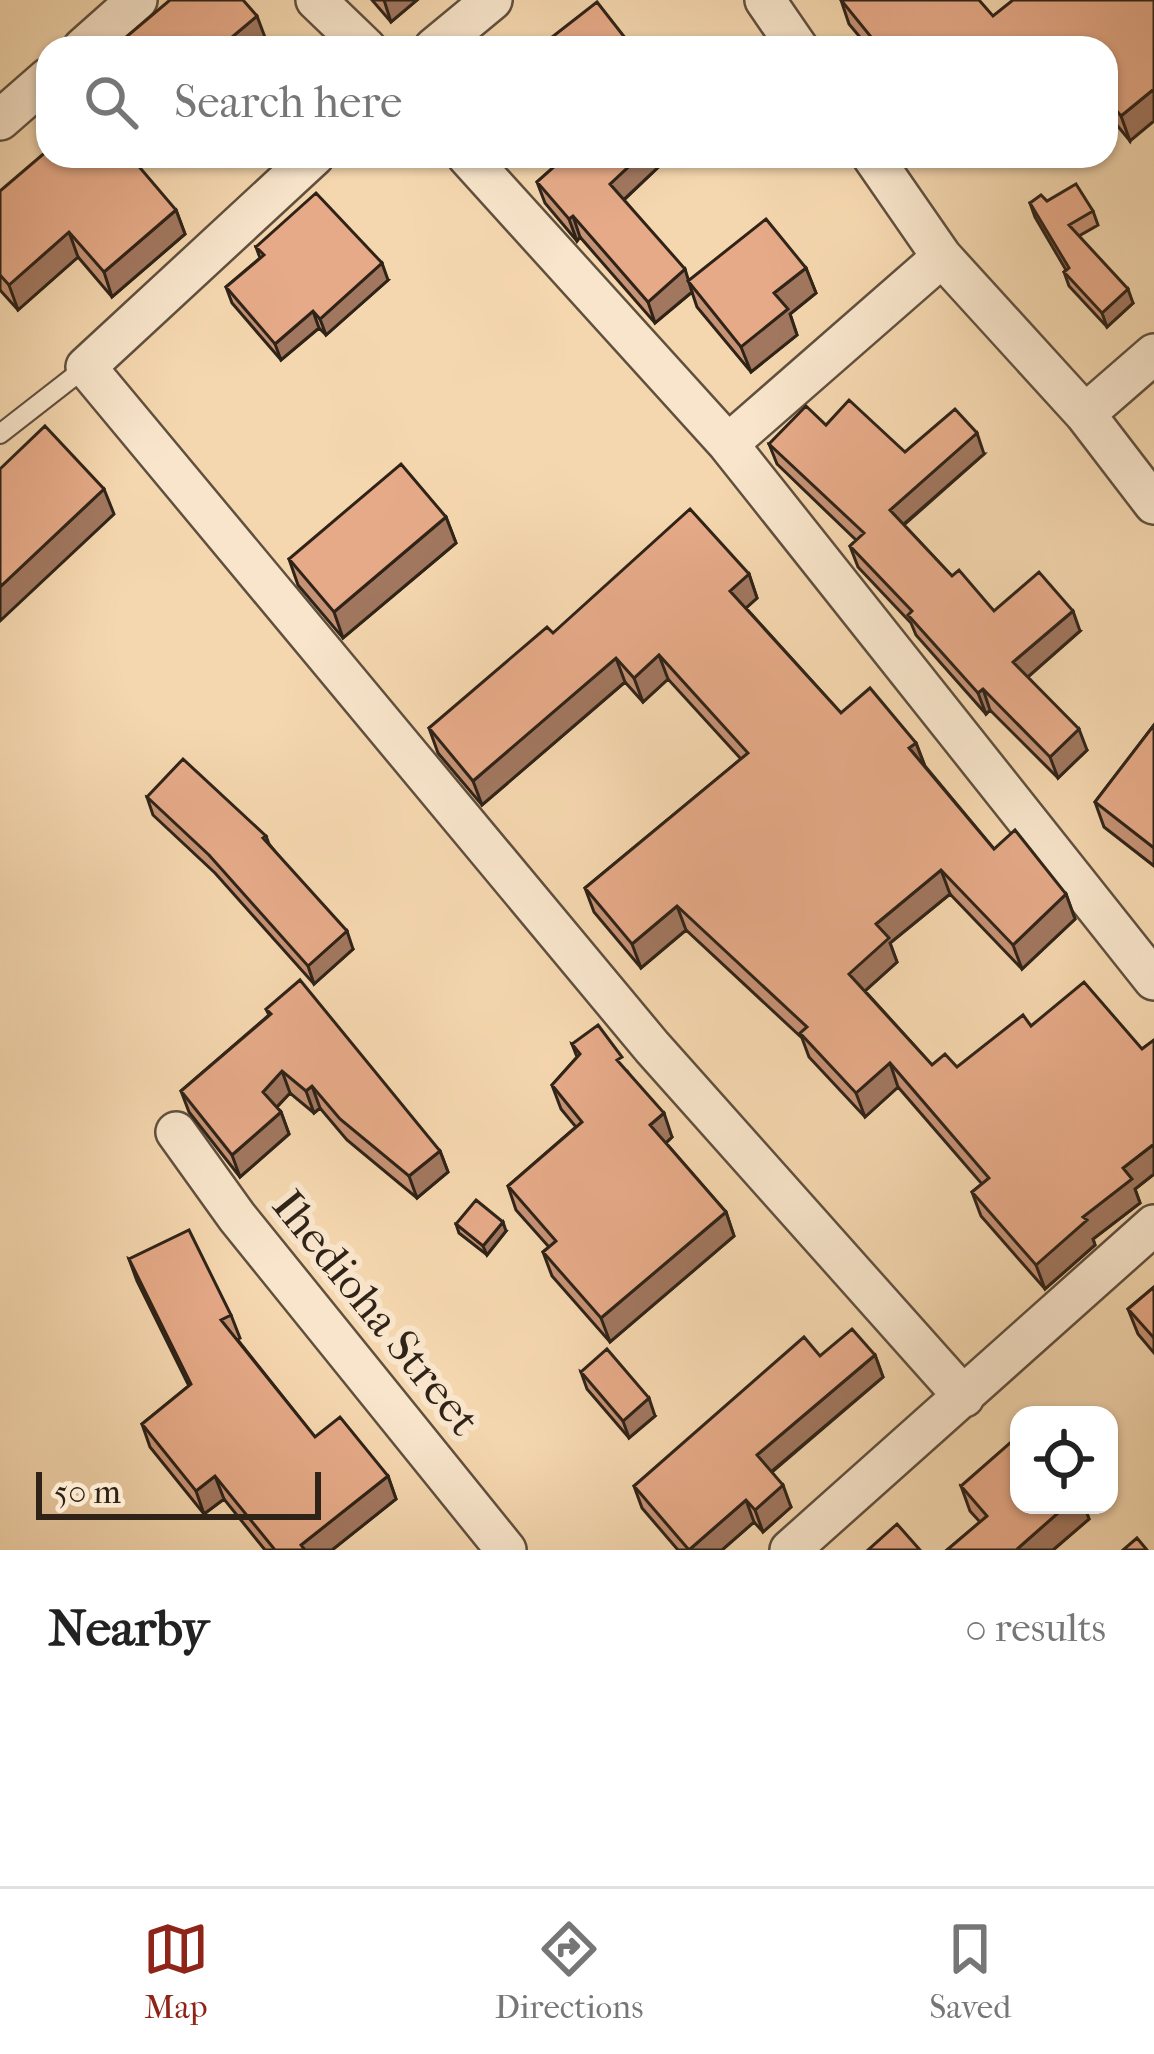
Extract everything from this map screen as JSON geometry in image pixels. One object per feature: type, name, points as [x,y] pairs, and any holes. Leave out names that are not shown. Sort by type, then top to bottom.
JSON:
[{"type":"street","points":[[96,36],[137,0]]},
{"type":"street","points":[[316,0],[354,36]]},
{"type":"street","points":[[448,36],[492,0]]},
{"type":"street","points":[[770,2],[791,36]]},
{"type":"street","points":[[0,120],[36,88]]},
{"type":"street","points":[[301,168],[86,367],[652,1047],[964,1396]]},
{"type":"street","points":[[478,168],[728,444],[1154,980]]},
{"type":"street","points":[[880,168],[941,257],[1085,414],[1154,504]]},
{"type":"street","points":[[728,444],[941,257]]},
{"type":"street","points":[[1085,414],[1154,354]]},
{"type":"street","name":"Ihedioha Street","points":[[176,1132],[237,1217],[506,1550]]},
{"type":"street","points":[[790,1550],[1154,1225]]},
{"type":"lane","points":[[0,434],[86,367]]},
{"type":"building","points":[[170,0],[243,0],[257,16],[233,36],[127,36]]},
{"type":"building","points":[[841,0],[979,0],[993,16],[1013,0],[1154,0],[1154,89],[1121,116],[1118,112],[1118,36],[870,36]]},
{"type":"building","points":[[597,2],[624,36],[553,36]]},
{"type":"building","points":[[36,160],[36,168],[140,168],[176,210],[104,272],[69,232],[9,285],[0,275],[0,191]]},
{"type":"building","points":[[553,168],[627,168],[610,184],[685,269],[648,302],[537,182]]},
{"type":"building","points":[[1076,184],[1093,211],[1069,225],[1128,289],[1102,313],[1064,272],[1069,268],[1030,203],[1041,195],[1047,201]]},
{"type":"building","points":[[316,193],[382,263],[320,319],[313,311],[275,344],[226,287],[264,255],[256,247]]},
{"type":"building","points":[[766,219],[806,268],[774,293],[788,309],[741,347],[688,281]]},
{"type":"building","points":[[849,400],[905,452],[955,409],[977,433],[890,510],[952,576],[959,570],[994,611],[1039,572],[1073,611],[1013,662],[1079,729],[1050,757],[983,689],[978,693],[908,615],[912,611],[850,546],[864,533],[769,444],[806,406],[826,425]]},
{"type":"building","points":[[45,426],[104,489],[0,587],[0,469]]},
{"type":"building","points":[[401,464],[446,517],[334,612],[289,559]]},
{"type":"building","points":[[690,509],[749,574],[730,591],[841,713],[870,688],[916,743],[909,748],[994,849],[1015,830],[1066,894],[1013,945],[941,870],[876,924],[889,938],[849,974],[932,1065],[945,1054],[957,1067],[1023,1015],[1031,1026],[1084,982],[1142,1049],[1154,1040],[1154,1144],[1123,1168],[1132,1179],[1083,1217],[1087,1220],[1036,1265],[972,1192],[989,1178],[890,1063],[856,1093],[800,1033],[807,1027],[677,906],[632,944],[585,888],[748,753],[659,655],[634,678],[616,658],[473,781],[429,728],[547,627],[553,633]]},
{"type":"building","points":[[1154,725],[1154,848],[1095,802]]},
{"type":"building","points":[[183,759],[266,836],[263,838],[347,931],[308,966],[209,855],[147,797]]},
{"type":"building","points":[[300,980],[440,1151],[409,1176],[340,1119],[312,1086],[306,1091],[282,1071],[263,1092],[281,1112],[232,1155],[181,1091],[271,1014],[266,1009]]},
{"type":"building","points":[[598,1025],[622,1057],[617,1060],[664,1113],[650,1125],[726,1212],[601,1318],[543,1252],[556,1241],[508,1186],[582,1122],[552,1085],[580,1054],[572,1044]]},
{"type":"building","points":[[476,1200],[503,1222],[483,1246],[456,1224]]},
{"type":"building","points":[[189,1230],[231,1315],[221,1320],[315,1437],[340,1417],[388,1476],[301,1545],[305,1550],[275,1550],[215,1476],[196,1491],[142,1424],[191,1384],[129,1259]]},
{"type":"building","points":[[1154,1287],[1154,1338],[1128,1309]]},
{"type":"building","points":[[852,1329],[875,1355],[757,1455],[783,1485],[755,1510],[746,1500],[689,1550],[634,1486],[804,1337],[820,1356]]},
{"type":"building","points":[[607,1349],[649,1398],[623,1421],[581,1372]]},
{"type":"building","points":[[1010,1443],[1010,1514],[1057,1514],[1016,1550],[947,1550],[987,1516],[961,1486]]},
{"type":"building","points":[[897,1524],[920,1550],[868,1550]]},
{"type":"building","points":[[1137,1538],[1147,1550],[1123,1550]]}]
